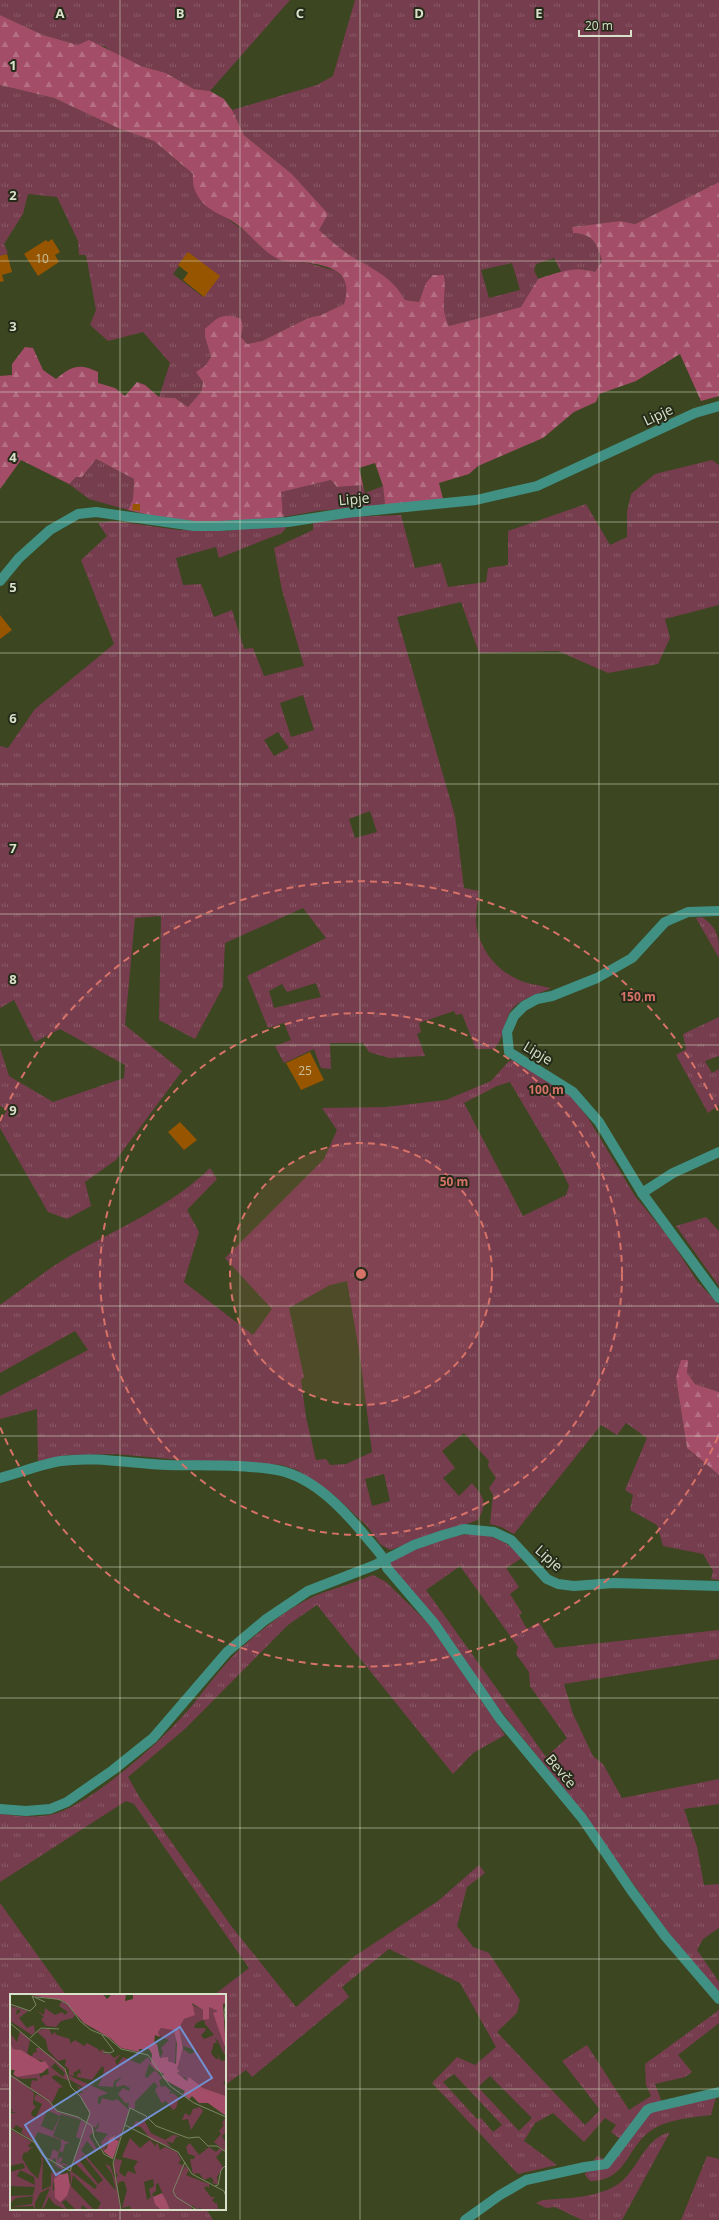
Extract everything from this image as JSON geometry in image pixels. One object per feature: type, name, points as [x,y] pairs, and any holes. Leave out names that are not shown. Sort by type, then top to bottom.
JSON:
[{"type":"street","name":"Lipje","points":[[0,581],[19,558],[50,530],[78,514],[96,512],[194,526],[219,526],[288,522],[346,513],[476,500],[537,486],[695,413],[719,406]]},
{"type":"street","name":"Lipje","points":[[719,911],[688,912],[665,922],[632,958],[596,978],[552,996],[537,999],[524,1006],[514,1016],[507,1032],[508,1052],[573,1092],[599,1122],[642,1193],[719,1298]]},
{"type":"street","points":[[642,1193],[673,1173],[719,1152]]},
{"type":"street","name":"Bevče","points":[[0,1478],[61,1461],[99,1460],[277,1470],[300,1478],[329,1498],[354,1522],[385,1559],[387,1568],[434,1623],[484,1698],[582,1818],[631,1890],[666,1936],[719,1999]]},
{"type":"street","name":"Lipje","points":[[0,1809],[50,1809],[67,1802],[114,1770],[153,1738],[227,1652],[265,1620],[308,1591],[375,1565],[414,1545],[464,1529],[494,1532],[511,1540],[548,1579],[558,1584],[574,1586],[614,1583],[719,1586]]},
{"type":"street","points":[[465,2220],[500,2195],[526,2180],[606,2164],[647,2110],[719,2092]]},
{"type":"green space","points":[[0,0],[290,0],[210,91],[194,89],[166,73],[141,66],[119,57],[104,46],[78,45],[43,35],[0,15]]},
{"type":"green space","points":[[355,0],[719,0],[719,182],[635,224],[620,221],[572,227],[573,233],[585,235],[596,244],[602,261],[595,272],[585,269],[561,272],[554,258],[536,264],[534,270],[538,279],[522,307],[449,326],[443,315],[443,300],[426,284],[419,302],[405,300],[394,285],[387,279],[344,251],[319,230],[327,214],[292,174],[244,135],[232,110],[317,85],[333,76]],"holes":[[[512,263],[520,290],[489,298],[481,270]]]},
{"type":"green space","points":[[0,15],[43,35],[78,45],[89,40],[141,66],[166,73],[194,89],[210,91],[224,99],[232,110],[244,135],[292,174],[328,214],[319,230],[348,254],[380,273],[394,285],[405,300],[419,302],[426,283],[433,275],[444,275],[444,312],[449,326],[521,307],[538,279],[559,272],[581,269],[595,272],[602,261],[596,244],[585,235],[573,233],[572,227],[620,221],[635,224],[719,182],[719,396],[701,401],[680,354],[636,381],[599,394],[596,402],[574,412],[543,438],[478,466],[469,474],[439,483],[443,499],[385,505],[383,486],[375,463],[359,468],[363,485],[337,487],[331,480],[281,492],[283,517],[251,521],[179,522],[128,510],[133,499],[134,479],[96,459],[82,477],[76,477],[69,484],[21,460],[0,489],[0,376],[12,375],[12,364],[25,347],[33,348],[43,370],[56,379],[67,371],[76,367],[86,367],[98,372],[98,383],[115,388],[125,396],[137,382],[145,385],[159,397],[175,398],[188,407],[201,392],[203,382],[196,372],[205,366],[211,357],[205,337],[205,329],[214,321],[225,316],[241,319],[243,326],[241,337],[247,344],[262,341],[308,318],[321,315],[344,304],[346,284],[343,277],[337,272],[322,265],[302,262],[288,262],[274,257],[235,223],[206,206],[196,192],[193,182],[193,174],[154,141],[120,129],[54,98],[0,85]]},
{"type":"green space","points":[[0,85],[54,98],[120,129],[154,141],[193,174],[225,217],[251,236],[262,248],[281,260],[308,263],[336,271],[348,283],[348,292],[344,304],[321,315],[308,318],[262,341],[247,344],[241,337],[243,326],[205,337],[211,357],[205,366],[201,392],[188,407],[175,398],[159,397],[170,363],[143,332],[108,341],[90,325],[96,310],[86,255],[79,255],[78,241],[57,197],[28,194],[23,214],[4,244],[8,253],[0,257]],"holes":[[[188,254],[217,277],[203,297],[173,274]]]},
{"type":"green space","points":[[96,459],[134,479],[133,499],[128,510],[89,499],[69,484],[76,477],[82,477]]},
{"type":"green space","points":[[712,460],[719,465],[719,605],[665,619],[670,638],[658,664],[608,673],[558,651],[479,653],[461,602],[397,617],[455,816],[464,888],[479,891],[476,919],[479,937],[493,962],[507,974],[523,982],[551,988],[527,998],[514,1007],[510,1012],[501,1038],[494,1049],[476,1049],[462,1014],[456,1015],[454,1011],[419,1023],[421,1032],[417,1034],[425,1056],[389,1058],[369,1052],[363,1043],[330,1043],[331,1069],[321,1068],[314,1049],[284,1063],[275,1046],[291,1040],[284,1023],[268,1028],[247,976],[326,938],[303,908],[225,943],[223,987],[195,1039],[159,1020],[161,916],[135,918],[125,1025],[182,1071],[116,1160],[85,1182],[91,1206],[67,1219],[48,1212],[0,1128],[0,1121],[7,1110],[0,1106],[0,1048],[9,1076],[53,1102],[124,1078],[125,1065],[60,1029],[35,1042],[14,1000],[0,1008],[0,746],[8,748],[35,709],[114,644],[81,560],[107,536],[98,523],[114,521],[179,530],[226,531],[289,524],[282,533],[219,558],[216,547],[176,558],[183,585],[201,584],[214,617],[232,610],[244,649],[253,648],[264,676],[304,666],[282,590],[274,548],[313,530],[313,522],[349,517],[401,515],[415,568],[441,563],[448,587],[486,582],[488,568],[508,565],[508,531],[586,504],[610,545],[627,537],[627,512],[631,494],[655,474]],"holes":[[[303,695],[314,730],[291,737],[280,703]],[[278,732],[289,748],[274,756],[264,740]],[[370,811],[377,832],[355,838],[349,819]],[[316,983],[321,997],[274,1008],[269,991],[282,984],[287,992]]]},
{"type":"green space","points":[[331,480],[337,487],[363,485],[365,493],[383,486],[385,505],[317,511],[283,517],[280,492]]},
{"type":"green space","points":[[702,917],[708,921],[717,934],[719,958],[696,918]]},
{"type":"green space","points":[[719,1017],[719,1056],[705,1061],[712,1073],[719,1069],[719,1105],[708,1113],[676,1055],[686,1049],[683,1034]]},
{"type":"green space","points":[[515,1059],[567,1091],[588,1118],[635,1196],[670,1239],[697,1281],[719,1305],[719,1392],[695,1384],[687,1373],[687,1360],[676,1378],[687,1448],[719,1475],[719,1580],[711,1579],[713,1571],[703,1554],[663,1546],[657,1525],[630,1510],[633,1495],[625,1490],[647,1438],[626,1423],[617,1435],[601,1425],[514,1534],[501,1527],[490,1524],[493,1495],[489,1488],[496,1478],[488,1466],[489,1461],[464,1433],[442,1451],[455,1468],[443,1478],[459,1496],[472,1483],[482,1497],[484,1504],[478,1520],[390,1550],[380,1544],[367,1526],[334,1495],[297,1470],[282,1465],[228,1461],[192,1461],[116,1454],[67,1455],[38,1462],[37,1409],[0,1419],[0,1396],[88,1350],[75,1331],[0,1373],[0,1305],[45,1272],[73,1254],[162,1205],[195,1182],[210,1168],[217,1179],[187,1210],[199,1232],[184,1282],[253,1335],[272,1309],[225,1258],[324,1159],[337,1130],[322,1108],[386,1107],[446,1100],[491,1081],[509,1061]],"holes":[[[510,1082],[559,1165],[569,1186],[566,1195],[523,1216],[464,1103],[497,1086]],[[347,1281],[360,1356],[372,1452],[346,1464],[330,1465],[326,1459],[316,1460],[306,1417],[301,1380],[304,1377],[289,1308],[330,1285]],[[384,1474],[390,1501],[372,1506],[365,1479]]]},
{"type":"green space","points":[[706,1217],[719,1231],[719,1286],[676,1226]]},
{"type":"green space","points":[[681,1360],[688,1360],[687,1373],[695,1384],[719,1392],[719,1475],[687,1448],[676,1378]]},
{"type":"green space","points":[[476,1533],[496,1538],[507,1544],[522,1558],[506,1568],[519,1587],[510,1594],[522,1613],[519,1615],[527,1629],[539,1622],[555,1648],[719,1630],[719,1659],[564,1684],[573,1714],[593,1756],[603,1764],[622,1798],[719,1779],[719,1804],[684,1809],[697,1847],[704,1885],[719,1884],[719,1928],[703,1939],[697,1950],[719,1982],[719,1996],[690,1962],[565,1790],[491,1699],[388,1564],[419,1548],[442,1540]],"holes":[[[460,1566],[518,1647],[516,1654],[529,1672],[530,1686],[567,1738],[546,1757],[426,1590]]]},
{"type":"green space","points":[[373,1575],[386,1582],[429,1624],[505,1735],[473,1753],[453,1774],[317,1605],[288,1625],[186,1728],[128,1777],[140,1798],[232,1927],[296,2007],[355,1956],[438,1901],[479,1865],[485,1873],[467,1887],[457,1926],[473,1947],[489,1953],[520,2000],[517,2013],[497,2032],[585,2125],[600,2110],[562,2061],[587,2045],[629,2110],[651,2096],[646,2085],[645,2064],[719,2010],[719,2023],[678,2055],[692,2072],[685,2077],[655,2084],[664,2108],[716,2097],[711,2115],[663,2124],[649,2132],[641,2139],[624,2163],[611,2176],[602,2180],[590,2181],[585,2175],[587,2169],[597,2156],[604,2159],[620,2139],[611,2132],[616,2125],[605,2118],[584,2142],[553,2113],[535,2123],[524,2141],[557,2165],[518,2174],[432,2083],[457,2057],[475,2065],[496,2047],[460,1983],[389,1949],[342,1987],[349,1997],[252,2077],[246,2070],[226,2084],[226,1994],[215,1994],[249,1968],[134,1804],[126,1801],[0,1882],[0,1814],[28,1816],[50,1815],[71,1807],[88,1797],[123,1772],[170,1730],[230,1659],[247,1643],[288,1611],[322,1593]],"holes":[[[454,2074],[502,2125],[493,2132],[481,2118],[477,2119],[443,2082]],[[490,2076],[532,2118],[519,2131],[478,2087]]]},
{"type":"green space","points":[[0,1903],[65,1994],[10,1994],[10,2210],[207,2210],[213,2220],[0,2220]]},
{"type":"green space","points":[[670,2132],[622,2220],[582,2220],[555,2207],[546,2208],[536,2203],[543,2200],[573,2198],[594,2194],[613,2187],[627,2176],[654,2140],[661,2135]]},
{"type":"green space","points":[[707,2156],[719,2159],[719,2220],[681,2220]]},
{"type":"building","points":[[52,239],[60,252],[55,255],[59,262],[38,276],[24,254],[46,240],[48,242]]},
{"type":"building","points":[[188,252],[220,276],[204,297],[183,280],[188,273],[178,265]]},
{"type":"building","points":[[7,254],[12,272],[2,275],[4,281],[0,282],[0,256]]},
{"type":"building","points":[[133,504],[140,504],[140,511],[132,510]]},
{"type":"building","points":[[0,615],[12,630],[0,639]]},
{"type":"building","points":[[310,1052],[324,1080],[301,1090],[286,1063]]},
{"type":"building","points":[[180,1122],[197,1140],[184,1150],[168,1132]]}]
